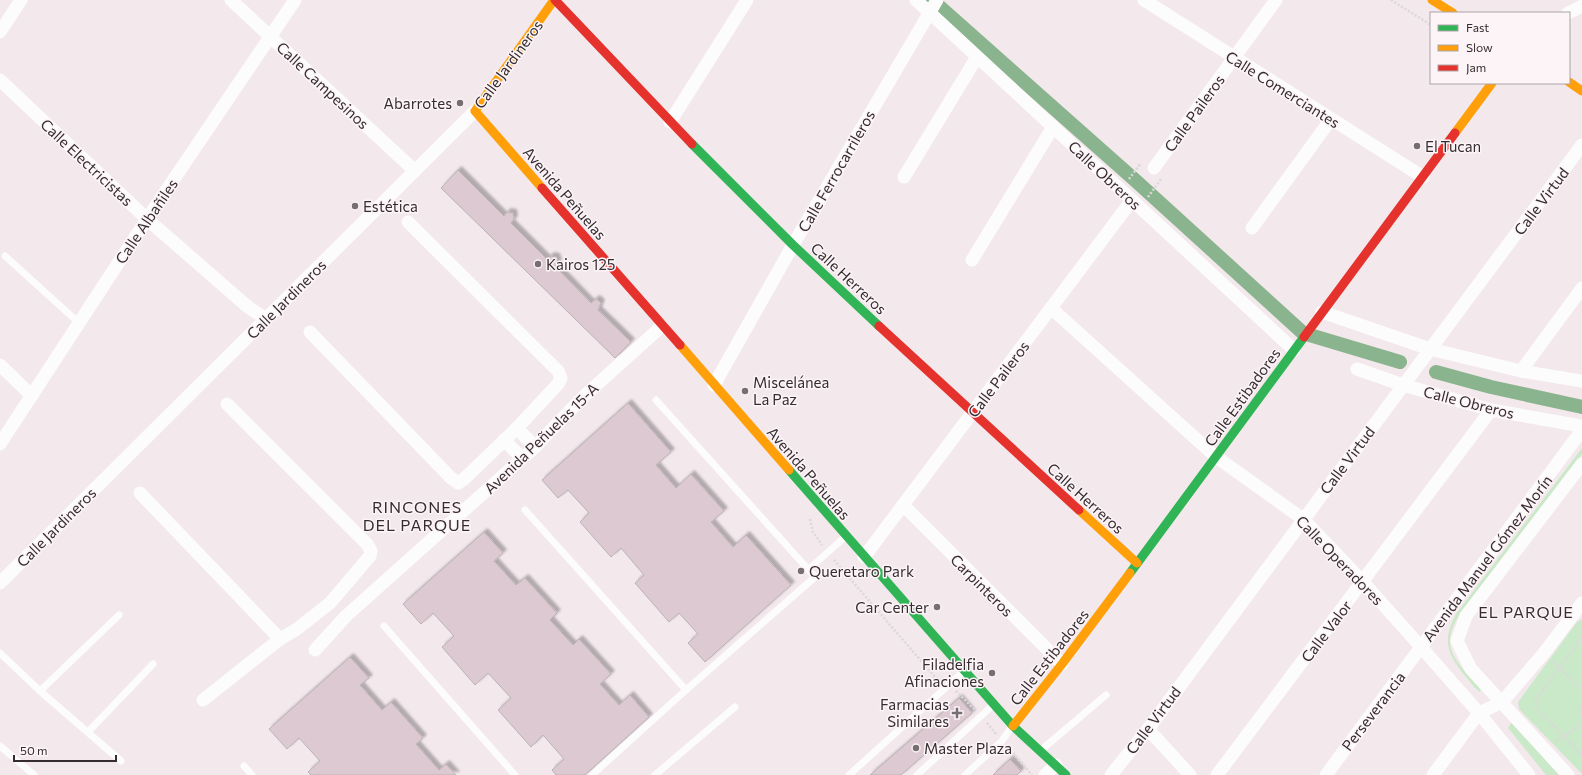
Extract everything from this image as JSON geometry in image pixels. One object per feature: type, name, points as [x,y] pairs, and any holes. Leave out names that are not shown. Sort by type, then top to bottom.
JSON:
[{"type":"street","points":[[0,32],[21,0]]},
{"type":"street","name":"Calle Campesinos","points":[[231,0],[415,171]]},
{"type":"street","name":"Calle Albañiles","points":[[0,444],[148,219],[295,0]]},
{"type":"street","name":"Calle Jardineros","points":[[2,577],[266,319],[475,111],[555,0]]},
{"type":"street","name":"Calle Herreros","points":[[555,0],[670,122],[793,245],[972,413],[1137,563]]},
{"type":"street","points":[[670,122],[748,0]]},
{"type":"street","name":"Calle Obreros","points":[[916,0],[934,6],[977,57],[1132,200],[1296,347]]},
{"type":"street","name":"Calle Comerciantes","points":[[1144,0],[1423,177]]},
{"type":"street","name":"Calle Paileros","points":[[1154,168],[1276,0]]},
{"type":"street","points":[[1432,0],[1451,12]]},
{"type":"street","name":"Calle Ferrocarrileros","points":[[714,385],[793,245],[934,6]]},
{"type":"street","points":[[1570,12],[1582,6]]},
{"type":"street","points":[[904,177],[977,57]]},
{"type":"street","name":"Calle Electricistas","points":[[0,80],[148,219],[248,307],[266,319]]},
{"type":"street","points":[[1570,83],[1582,91]]},
{"type":"street","name":"Calle Estibadores","points":[[1013,726],[1062,664],[1491,84]]},
{"type":"street","name":"Avenida Peñuelas","points":[[475,111],[994,705],[1013,726],[1066,775]]},
{"type":"street","points":[[1252,228],[1331,119]]},
{"type":"street","points":[[972,260],[1053,127]]},
{"type":"street","name":"Calle Virtud","points":[[1111,775],[1148,729],[1582,146]]},
{"type":"street","name":"Calle Paileros","points":[[864,557],[1132,200]]},
{"type":"street","points":[[310,332],[451,478],[458,483],[517,428],[558,384],[561,378],[558,371],[408,222]]},
{"type":"street","points":[[1521,371],[1582,288]]},
{"type":"street","name":"Calle Operadores","points":[[1051,308],[1215,456],[1303,519],[1363,582],[1421,647]]},
{"type":"street","points":[[1322,312],[1430,349],[1521,371],[1582,381]]},
{"type":"street","name":"Avenida Peñuelas 15-A","points":[[315,650],[346,616],[535,447],[583,397],[662,326]]},
{"type":"street","points":[[0,364],[32,396]]},
{"type":"street","name":"Calle Obreros","points":[[1357,369],[1403,385],[1491,410],[1582,426]]},
{"type":"street","points":[[203,700],[280,639],[297,629],[330,603],[370,556],[371,551],[368,544],[228,404]]},
{"type":"street","name":"Calle Valor","points":[[1217,775],[1491,410]]},
{"type":"street","points":[[517,428],[535,447]]},
{"type":"street","name":"Avenida Manuel Gómez Morín","points":[[1529,775],[1479,713],[1421,647],[1582,430]]},
{"type":"street","points":[[504,440],[522,458]]},
{"type":"street","name":"Avenida Manuel Gómez Morín","points":[[1568,775],[1471,669],[1457,640],[1466,616],[1582,464]]},
{"type":"street","points":[[140,493],[280,639]]},
{"type":"street","name":"Carpinteros","points":[[902,505],[1062,664]]},
{"type":"street","points":[[341,591],[357,606]]},
{"type":"street","points":[[330,603],[346,616]]},
{"type":"street","points":[[1433,775],[1479,713],[1502,702],[1544,653],[1581,606]]},
{"type":"street","name":"Perseverancia","points":[[1326,775],[1421,647]]},
{"type":"street","points":[[1148,729],[1190,775]]},
{"type":"street","points":[[1045,775],[1056,765]]},
{"type":"lane","points":[[5,256],[79,323]]},
{"type":"lane","points":[[592,775],[686,690],[815,579],[815,575],[809,568],[656,400]]},
{"type":"lane","points":[[525,510],[686,690]]},
{"type":"lane","points":[[809,568],[846,536]]},
{"type":"lane","points":[[40,691],[119,614]]},
{"type":"lane","points":[[384,626],[516,775]]},
{"type":"lane","points":[[0,653],[40,691],[121,761]]},
{"type":"lane","points":[[88,732],[153,664]]},
{"type":"lane","points":[[849,775],[964,671]]},
{"type":"lane","points":[[1040,751],[1106,695]]},
{"type":"lane","points":[[917,775],[994,705]]},
{"type":"lane","points":[[654,775],[735,707]]},
{"type":"lane","points":[[965,775],[1002,741],[1013,726]]},
{"type":"lane","points":[[0,746],[34,775]]},
{"type":"lane","points":[[244,766],[252,775]]},
{"type":"path","points":[[1391,0],[1430,24]]},
{"type":"path","points":[[1128,180],[1142,161]]},
{"type":"path","points":[[1147,198],[1158,184]]},
{"type":"path","points":[[1582,637],[1536,700],[1536,707],[1582,755]]},
{"type":"path","points":[[1544,653],[1582,690]]},
{"type":"path","points":[[1582,704],[1580,709],[1582,716]]},
{"type":"path","points":[[1545,749],[1582,724]]},
{"type":"green space","points":[[1582,448],[1582,454],[1459,615],[1450,635],[1453,655],[1461,667],[1481,689],[1480,692],[1459,668],[1448,646],[1449,632],[1452,623],[1456,614]]},
{"type":"green space","points":[[1582,619],[1582,774],[1519,709],[1518,702],[1577,622]]},
{"type":"green space","points":[[1511,723],[1513,723],[1559,775],[1546,775],[1508,728]]},
{"type":"building","name":"Kairos 125","points":[[458,170],[504,216],[507,212],[513,213],[514,219],[511,223],[547,259],[551,256],[556,257],[558,263],[555,266],[591,303],[596,299],[601,303],[598,310],[631,342],[615,358],[441,188]]},
{"type":"building","points":[[628,403],[671,452],[656,465],[676,488],[691,474],[724,511],[711,522],[733,547],[746,535],[791,585],[705,662],[688,643],[698,634],[679,613],[669,622],[635,583],[644,575],[621,548],[611,557],[580,522],[589,513],[568,490],[558,498],[542,480]]},
{"type":"building","points":[[484,532],[503,553],[494,561],[516,585],[525,578],[557,613],[550,620],[573,645],[579,639],[611,674],[600,684],[619,705],[630,695],[649,717],[585,775],[556,775],[552,770],[564,759],[543,735],[531,747],[498,710],[511,698],[488,673],[475,685],[442,647],[454,636],[433,613],[421,624],[403,604]]},
{"type":"building","points":[[350,657],[369,678],[360,685],[382,710],[391,702],[423,738],[416,744],[439,770],[446,764],[456,775],[311,775],[308,772],[320,761],[299,738],[287,749],[269,729]]},
{"type":"building","name":"Master Plaza","points":[[959,698],[972,713],[901,775],[870,775]]},
{"type":"building","name":"Master Plaza","points":[[1010,759],[1021,771],[1017,775],[993,775]]},
{"type":"waterway","points":[[932,0],[1136,181],[1303,333],[1400,362]]},
{"type":"waterway","points":[[1436,372],[1491,387],[1582,407]]},
{"type":"traffic: fast","points":[[692,144],[793,245],[879,326]]},
{"type":"traffic: fast","points":[[1130,573],[1304,337]]},
{"type":"traffic: fast","points":[[789,470],[1013,726],[1066,775]]},
{"type":"traffic: slow","points":[[542,188],[475,111],[554,0]]},
{"type":"traffic: slow","points":[[1432,0],[1451,12]]},
{"type":"traffic: slow","points":[[1570,83],[1582,91]]},
{"type":"traffic: slow","points":[[1455,133],[1491,84]]},
{"type":"traffic: slow","points":[[680,345],[789,470]]},
{"type":"traffic: slow","points":[[1079,510],[1137,563]]},
{"type":"traffic: slow","points":[[1013,726],[1062,664],[1130,573]]},
{"type":"traffic: jam","points":[[555,0],[692,144]]},
{"type":"traffic: jam","points":[[1304,337],[1455,133]]},
{"type":"traffic: jam","points":[[542,188],[680,345]]},
{"type":"traffic: jam","points":[[879,326],[1079,510]]},
{"type":"place","name":"Abarrotes","points":[[460,103]]},
{"type":"place","name":"El Tucan","points":[[1417,146]]},
{"type":"place","name":"Estética","points":[[355,206]]},
{"type":"place","name":"Kairos 125","points":[[538,264]]},
{"type":"place","name":"Miscelánea La Paz","points":[[745,391]]},
{"type":"place","name":"Queretaro Park","points":[[801,571]]},
{"type":"place","name":"Car Center","points":[[937,607]]},
{"type":"place","name":"Filadelfia Afinaciones","points":[[992,673]]},
{"type":"place","name":"Farmacias Similares","points":[[957,713]]},
{"type":"place","name":"Master Plaza","points":[[916,748]]},
{"type":"district","name":"RINCONES DEL PARQUE","points":[[417,515]]},
{"type":"district","name":"EL PARQUE","points":[[1526,611]]}]
